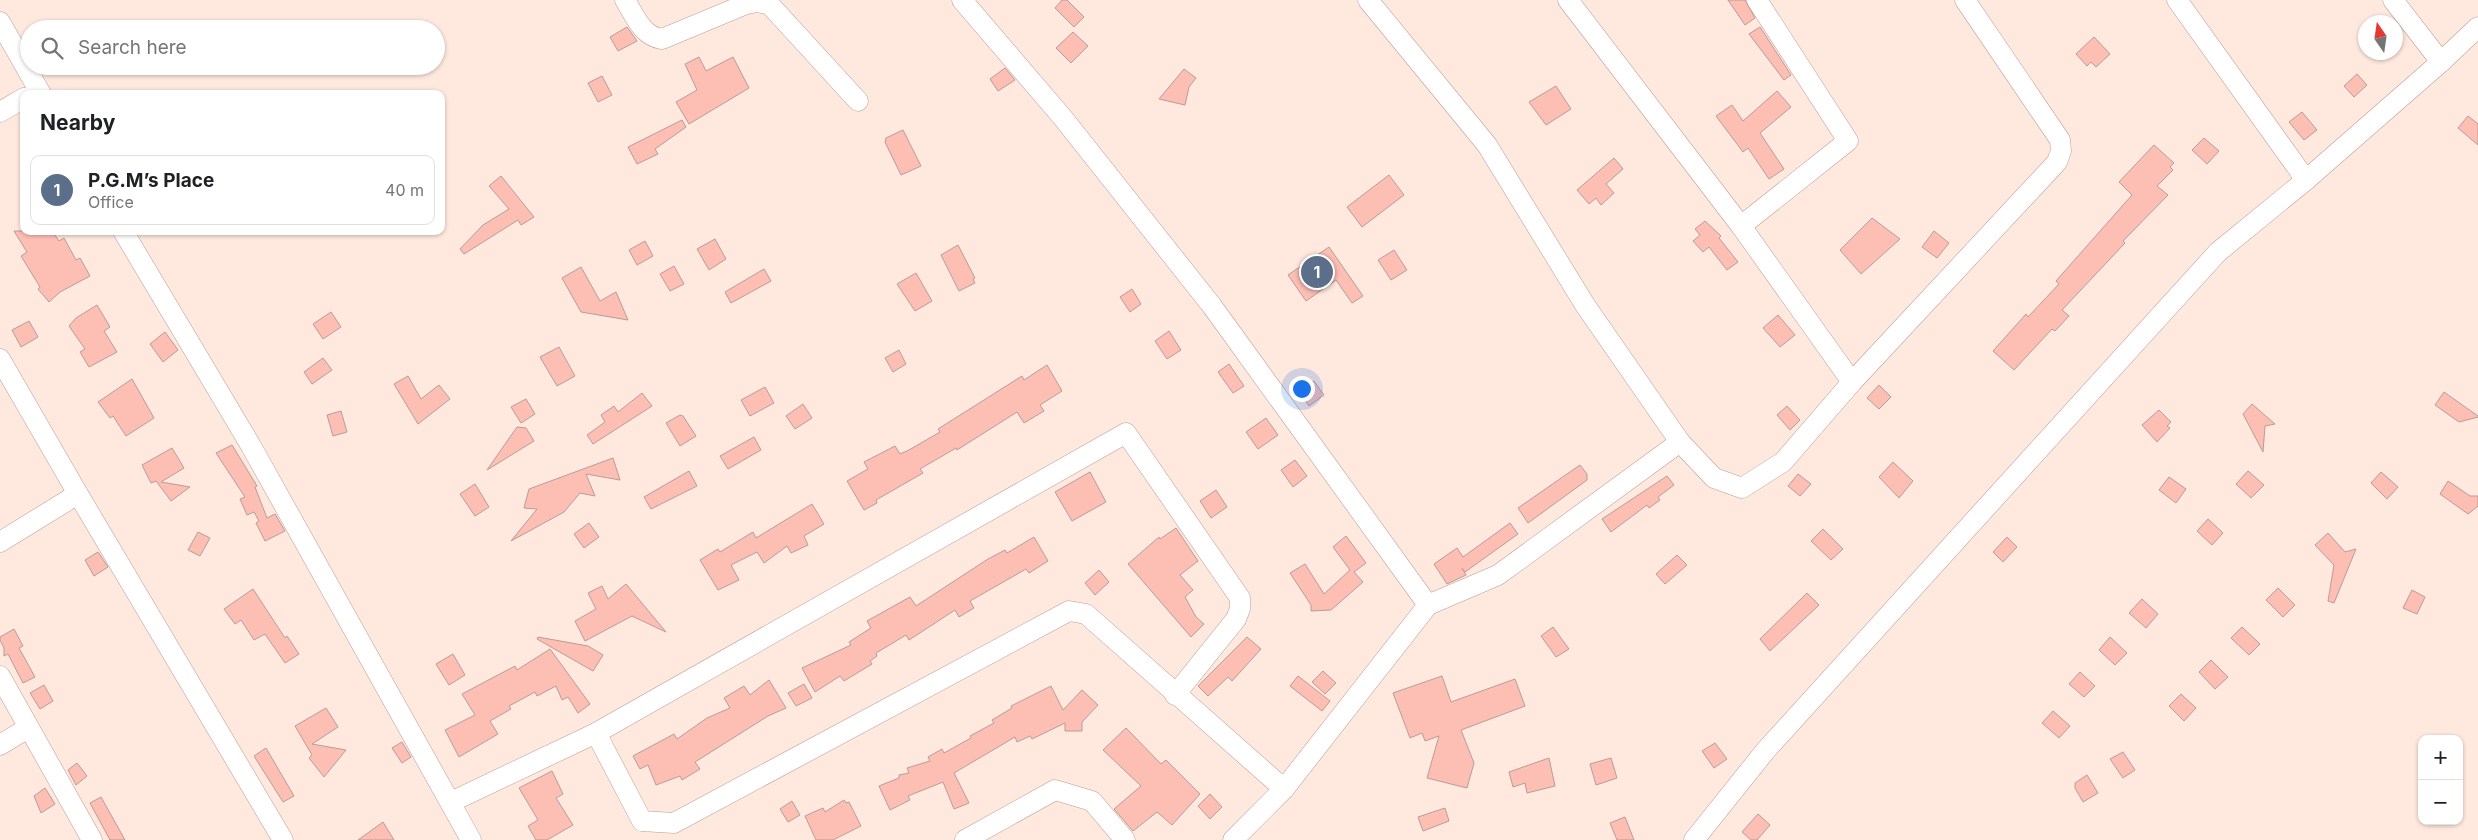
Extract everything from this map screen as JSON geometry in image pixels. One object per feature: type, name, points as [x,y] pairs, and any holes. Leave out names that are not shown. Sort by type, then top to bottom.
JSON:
[{"type":"street","points":[[626,0],[644,31],[652,38],[662,39],[746,4],[758,2],[770,5],[858,101]]},
{"type":"street","points":[[962,0],[1064,118],[1212,306],[1428,606]]},
{"type":"street","points":[[1368,0],[1488,145],[1585,305],[1680,442],[1714,478],[1742,488],[1783,462],[1852,382],[2057,162],[2061,151],[2060,140],[1966,0]]},
{"type":"street","points":[[1568,0],[1742,226],[1852,382]]},
{"type":"street","points":[[1742,226],[1848,141],[1757,0]]},
{"type":"street","points":[[2177,0],[2306,180]]},
{"type":"street","points":[[2393,0],[2441,62]]},
{"type":"street","points":[[0,22],[20,64]]},
{"type":"street","points":[[1694,840],[1766,750],[2218,252],[2306,180],[2441,62],[2478,27]]},
{"type":"street","points":[[25,75],[32,90]]},
{"type":"street","points":[[0,112],[20,101]]},
{"type":"street","points":[[126,235],[251,446],[471,840]]},
{"type":"street","points":[[0,359],[283,840]]},
{"type":"street","points":[[451,802],[596,733],[1126,433],[1240,598],[1240,609],[1236,619],[1175,695]]},
{"type":"street","points":[[1234,840],[1284,789],[1428,606],[1498,575],[1680,442]]},
{"type":"street","points":[[0,542],[78,494]]},
{"type":"street","points":[[596,733],[642,821],[674,823],[1069,611],[1086,614],[1175,695],[1284,789]]},
{"type":"street","points":[[0,676],[92,840]]},
{"type":"street","points":[[0,746],[28,728]]},
{"type":"street","points":[[965,840],[1055,790],[1092,801],[1124,840]]},
{"type":"building","points":[[1062,0],[1067,0],[1084,17],[1074,27],[1055,8]]},
{"type":"building","points":[[1728,0],[1745,0],[1755,18],[1745,25]]},
{"type":"building","points":[[627,27],[637,41],[618,51],[610,37]]},
{"type":"building","points":[[1760,27],[1791,75],[1784,80],[1749,34]]},
{"type":"building","points":[[1073,32],[1088,46],[1071,63],[1056,48]]},
{"type":"building","points":[[2094,37],[2110,54],[2096,67],[2091,62],[2087,66],[2076,54]]},
{"type":"building","points":[[699,57],[706,71],[733,57],[749,88],[689,124],[676,102],[697,90],[685,64]]},
{"type":"building","points":[[1005,68],[1015,80],[998,91],[990,79]]},
{"type":"building","points":[[1184,69],[1196,78],[1189,87],[1185,105],[1159,99]]},
{"type":"building","points":[[2357,74],[2367,85],[2354,97],[2344,86]]},
{"type":"building","points":[[602,76],[612,95],[598,102],[588,83]]},
{"type":"building","points":[[1556,86],[1571,109],[1546,125],[1529,102]]},
{"type":"building","points":[[1777,91],[1791,107],[1760,133],[1784,169],[1769,179],[1748,148],[1743,152],[1716,116],[1732,105],[1743,121]]},
{"type":"building","points":[[2302,112],[2317,130],[2304,140],[2289,122]]},
{"type":"building","points":[[2468,116],[2478,124],[2478,145],[2458,128]]},
{"type":"building","points":[[682,120],[686,127],[655,149],[658,154],[637,164],[628,147]]},
{"type":"building","points":[[903,130],[921,166],[901,175],[885,142],[886,138]]},
{"type":"building","points":[[2204,138],[2219,151],[2207,164],[2192,150]]},
{"type":"building","points":[[2154,145],[2174,163],[2170,167],[2173,170],[2157,186],[2168,195],[2123,241],[2125,243],[2062,310],[2069,316],[2055,331],[2052,329],[2014,370],[1993,351],[2026,314],[2028,317],[2059,284],[2056,281],[2132,195],[2119,182]]},
{"type":"building","points":[[1614,158],[1623,169],[1606,184],[1614,193],[1601,205],[1596,198],[1589,204],[1577,190]]},
{"type":"building","points":[[1389,175],[1404,195],[1362,227],[1347,207]]},
{"type":"building","points":[[501,176],[534,217],[521,225],[518,220],[464,254],[460,249],[483,225],[509,209],[489,186]]},
{"type":"building","points":[[1872,218],[1900,239],[1861,274],[1840,250]]},
{"type":"building","points":[[1705,221],[1721,236],[1719,238],[1738,262],[1727,270],[1709,247],[1703,252],[1693,241],[1700,235],[1695,229]]},
{"type":"building","points":[[14,231],[20,231],[20,235],[55,235],[59,241],[64,238],[76,260],[80,258],[90,276],[60,292],[49,302],[38,289],[40,287],[21,256],[27,252]]},
{"type":"building","points":[[1934,231],[1949,243],[1937,258],[1922,247]]},
{"type":"building","points":[[715,239],[726,259],[709,270],[697,249]]},
{"type":"building","points":[[645,241],[653,256],[637,265],[629,250]]},
{"type":"building","points":[[958,245],[975,278],[973,279],[975,283],[959,291],[941,255]]},
{"type":"building","points":[[1329,247],[1363,296],[1352,303],[1336,280],[1306,301],[1288,275]]},
{"type":"building","points":[[1394,250],[1407,270],[1391,280],[1378,260]]},
{"type":"building","points":[[674,266],[684,284],[670,291],[660,274]]},
{"type":"building","points":[[581,267],[600,301],[616,292],[628,320],[581,312],[562,278]]},
{"type":"building","points":[[764,269],[771,281],[731,303],[725,292]]},
{"type":"building","points":[[916,273],[932,301],[915,311],[897,284]]},
{"type":"building","points":[[1132,289],[1141,304],[1130,312],[1120,297]]},
{"type":"building","points":[[97,305],[110,327],[104,331],[117,352],[89,367],[80,352],[85,349],[69,326],[76,318]]},
{"type":"building","points":[[331,312],[341,327],[323,339],[313,324]]},
{"type":"building","points":[[1778,315],[1795,335],[1780,347],[1763,328]]},
{"type":"building","points":[[29,321],[38,337],[21,347],[12,330]]},
{"type":"building","points":[[1169,331],[1181,350],[1167,359],[1155,341]]},
{"type":"building","points":[[165,332],[178,350],[163,362],[150,344]]},
{"type":"building","points":[[559,347],[575,376],[557,386],[540,357]]},
{"type":"building","points":[[899,350],[906,364],[893,372],[885,358]]},
{"type":"building","points":[[323,358],[332,370],[312,384],[304,372]]},
{"type":"building","points":[[1229,364],[1244,386],[1233,393],[1218,372]]},
{"type":"building","points":[[1047,365],[1062,391],[1040,405],[1044,411],[1024,423],[1017,412],[957,450],[956,448],[920,469],[923,473],[876,500],[877,503],[864,510],[847,481],[868,469],[864,462],[895,446],[900,454],[909,450],[940,432],[938,429],[1022,376],[1024,380]]},
{"type":"building","points":[[408,376],[421,399],[439,385],[450,399],[418,424],[394,384]]},
{"type":"building","points":[[132,379],[154,418],[126,436],[113,416],[110,418],[98,402]]},
{"type":"building","points":[[1314,381],[1324,395],[1309,406],[1299,391]]},
{"type":"building","points":[[1879,385],[1891,397],[1879,409],[1867,398]]},
{"type":"building","points":[[765,387],[774,403],[750,416],[741,400]]},
{"type":"building","points":[[2444,392],[2478,417],[2459,422],[2435,405]]},
{"type":"building","points":[[642,393],[652,406],[593,444],[587,435],[605,422],[601,415],[614,406],[618,412]]},
{"type":"building","points":[[526,399],[535,414],[521,423],[511,407]]},
{"type":"building","points":[[803,404],[812,418],[795,429],[786,416]]},
{"type":"building","points":[[2252,404],[2275,424],[2265,426],[2263,452],[2243,414]]},
{"type":"building","points":[[1787,406],[1800,420],[1790,430],[1777,415]]},
{"type":"building","points":[[2159,410],[2171,422],[2167,426],[2170,428],[2157,442],[2142,425]]},
{"type":"building","points":[[341,411],[347,432],[333,436],[327,415]]},
{"type":"building","points":[[680,415],[683,416],[696,436],[680,446],[666,423]]},
{"type":"building","points":[[1266,418],[1278,435],[1258,449],[1246,432]]},
{"type":"building","points":[[517,427],[526,428],[534,441],[487,470]]},
{"type":"building","points":[[754,437],[761,450],[728,469],[720,456]]},
{"type":"building","points":[[232,445],[257,486],[255,487],[267,518],[275,514],[285,531],[265,541],[256,523],[259,521],[254,512],[247,515],[240,499],[245,497],[216,453]]},
{"type":"building","points":[[172,448],[184,468],[161,482],[190,487],[171,501],[156,481],[151,483],[142,465]]},
{"type":"building","points":[[613,458],[620,480],[586,474],[595,496],[580,493],[564,512],[511,541],[537,509],[524,508],[529,489]]},
{"type":"building","points":[[1295,460],[1307,476],[1293,487],[1281,470]]},
{"type":"building","points":[[1893,462],[1913,481],[1899,498],[1879,477]]},
{"type":"building","points":[[1580,465],[1587,474],[1587,480],[1528,523],[1518,508]]},
{"type":"building","points":[[689,471],[697,486],[651,509],[644,497]]},
{"type":"building","points":[[2248,471],[2264,485],[2251,498],[2236,484]]},
{"type":"building","points":[[1090,472],[1106,502],[1072,521],[1055,492]]},
{"type":"building","points":[[2381,472],[2398,487],[2387,499],[2371,483]]},
{"type":"building","points":[[1798,474],[1811,484],[1800,496],[1788,486]]},
{"type":"building","points":[[1667,476],[1674,485],[1658,497],[1660,500],[1649,508],[1647,505],[1611,532],[1602,519]]},
{"type":"building","points":[[2169,477],[2186,489],[2176,503],[2159,490]]},
{"type":"building","points":[[2448,481],[2470,496],[2478,496],[2478,506],[2468,514],[2440,494]]},
{"type":"building","points":[[475,484],[489,507],[475,516],[460,494]]},
{"type":"building","points":[[1216,490],[1227,507],[1211,518],[1200,501]]},
{"type":"building","points":[[812,504],[824,524],[804,536],[808,545],[791,553],[787,546],[764,563],[757,552],[731,565],[739,580],[718,590],[700,560],[718,549],[720,552],[753,532],[756,538]]},
{"type":"building","points":[[2208,519],[2223,533],[2212,545],[2197,531]]},
{"type":"building","points":[[589,523],[599,537],[584,548],[574,534]]},
{"type":"building","points":[[1510,523],[1518,534],[1465,572],[1462,568],[1466,575],[1447,584],[1434,564],[1457,548],[1463,557]]},
{"type":"building","points":[[1176,528],[1198,561],[1180,575],[1193,590],[1185,597],[1196,617],[1204,624],[1191,637],[1128,564],[1159,537],[1160,539]]},
{"type":"building","points":[[1823,529],[1843,549],[1831,560],[1811,541]]},
{"type":"building","points":[[198,532],[210,538],[200,556],[188,550]]},
{"type":"building","points":[[2328,533],[2345,552],[2356,549],[2334,603],[2328,601],[2334,565],[2315,545]]},
{"type":"building","points":[[1346,536],[1366,563],[1354,572],[1363,582],[1331,610],[1311,611],[1311,605],[1290,573],[1305,564],[1324,594],[1350,570],[1333,547]]},
{"type":"building","points":[[1034,537],[1048,561],[1029,573],[1026,569],[970,601],[974,608],[959,617],[955,610],[909,640],[906,635],[876,653],[877,656],[870,661],[872,664],[844,681],[840,676],[815,692],[802,668],[851,645],[849,642],[871,628],[867,621],[910,597],[916,606],[988,559],[1005,550],[1007,553]]},
{"type":"building","points":[[2007,537],[2017,547],[2003,562],[1993,552]]},
{"type":"building","points":[[98,552],[108,567],[94,576],[85,560]]},
{"type":"building","points":[[1677,555],[1687,565],[1665,584],[1656,574]]},
{"type":"building","points":[[1099,570],[1109,582],[1095,595],[1085,583]]},
{"type":"building","points":[[626,584],[666,632],[632,616],[585,641],[575,621],[596,609],[588,593],[602,586],[608,599]]},
{"type":"building","points":[[2278,588],[2295,605],[2283,617],[2266,600]]},
{"type":"building","points":[[253,589],[285,638],[287,636],[299,654],[285,663],[265,634],[254,640],[241,620],[235,624],[224,609]]},
{"type":"building","points":[[2412,590],[2425,597],[2417,614],[2403,608]]},
{"type":"building","points":[[1807,593],[1819,605],[1770,651],[1760,639]]},
{"type":"building","points":[[2142,599],[2158,614],[2146,628],[2129,613]]},
{"type":"building","points":[[1553,627],[1569,649],[1556,657],[1541,636]]},
{"type":"building","points":[[2242,627],[2260,644],[2249,655],[2231,638]]},
{"type":"building","points":[[14,629],[23,646],[19,648],[35,677],[23,683],[8,654],[4,656],[4,648],[0,640],[0,637]]},
{"type":"building","points":[[538,637],[588,646],[603,655],[593,671],[537,639]]},
{"type":"building","points":[[1247,637],[1261,649],[1232,681],[1228,677],[1208,696],[1198,686]]},
{"type":"building","points":[[2110,637],[2127,653],[2115,665],[2099,650]]},
{"type":"building","points":[[550,649],[590,704],[578,713],[568,697],[562,700],[556,686],[537,696],[535,692],[509,706],[511,709],[490,721],[498,734],[459,757],[445,730],[475,715],[462,694],[515,666],[517,670]]},
{"type":"building","points":[[453,654],[465,675],[449,685],[436,664]]},
{"type":"building","points":[[2211,660],[2228,677],[2215,689],[2199,672]]},
{"type":"building","points":[[1323,671],[1336,683],[1325,694],[1312,682]]},
{"type":"building","points":[[2080,672],[2095,686],[2084,697],[2069,684]]},
{"type":"building","points":[[1298,676],[1330,701],[1322,711],[1290,686]]},
{"type":"building","points":[[1442,676],[1451,702],[1515,679],[1525,706],[1461,730],[1474,763],[1467,788],[1427,778],[1439,736],[1425,741],[1422,733],[1410,738],[1393,693]]},
{"type":"building","points":[[769,680],[786,708],[768,716],[695,762],[700,769],[682,780],[680,776],[656,785],[648,765],[640,769],[633,756],[674,734],[677,739],[707,718],[730,708],[724,698],[744,686],[750,695]]},
{"type":"building","points":[[804,684],[812,698],[796,706],[788,693]]},
{"type":"building","points":[[44,685],[53,701],[40,709],[30,693]]},
{"type":"building","points":[[1051,686],[1063,710],[1082,690],[1098,705],[1082,722],[1082,731],[1065,731],[1065,723],[1032,739],[1030,736],[1017,742],[1015,737],[954,773],[969,803],[954,809],[943,782],[908,796],[910,800],[890,810],[879,786],[899,778],[899,775],[909,773],[907,768],[930,761],[928,757],[942,749],[944,753],[971,738],[970,736],[994,723],[992,720],[1012,708],[1011,706]]},
{"type":"building","points":[[2181,694],[2196,708],[2184,721],[2169,706]]},
{"type":"building","points":[[326,708],[338,727],[312,744],[346,750],[324,777],[309,758],[312,755],[295,726]]},
{"type":"building","points":[[2053,711],[2070,726],[2059,738],[2042,723]]},
{"type":"building","points":[[1126,728],[1161,764],[1166,760],[1200,794],[1172,825],[1157,812],[1133,831],[1114,809],[1141,786],[1103,750]]},
{"type":"building","points":[[402,742],[411,757],[402,763],[392,748]]},
{"type":"building","points":[[1715,743],[1727,759],[1714,768],[1702,751]]},
{"type":"building","points":[[266,748],[294,796],[283,802],[254,756]]},
{"type":"building","points":[[2123,752],[2135,770],[2123,778],[2110,759]]},
{"type":"building","points":[[1549,758],[1555,786],[1527,793],[1525,783],[1513,787],[1509,772]]},
{"type":"building","points":[[1611,758],[1617,778],[1596,785],[1590,764]]},
{"type":"building","points":[[77,763],[87,776],[76,785],[68,770]]},
{"type":"building","points":[[552,771],[563,794],[556,798],[573,825],[547,840],[536,840],[528,826],[538,820],[519,788]]},
{"type":"building","points":[[2087,775],[2098,793],[2083,802],[2075,788],[2075,783]]},
{"type":"building","points":[[45,788],[55,804],[41,813],[34,796]]},
{"type":"building","points":[[1210,794],[1222,807],[1210,819],[1198,806]]},
{"type":"building","points":[[101,797],[125,840],[110,840],[90,803]]},
{"type":"building","points":[[844,800],[846,803],[849,802],[861,826],[833,840],[816,840],[805,816],[823,808],[825,812]]},
{"type":"building","points":[[792,801],[800,815],[788,822],[780,809]]},
{"type":"building","points":[[1445,808],[1449,821],[1423,831],[1418,817]]},
{"type":"building","points":[[1758,814],[1770,825],[1757,840],[1751,840],[1742,832]]},
{"type":"building","points":[[1625,817],[1634,840],[1617,840],[1610,823]]},
{"type":"building","points":[[383,822],[394,840],[358,840]]},
{"type":"place","name":"P.G.M’s Place","points":[[1317,272]]}]
